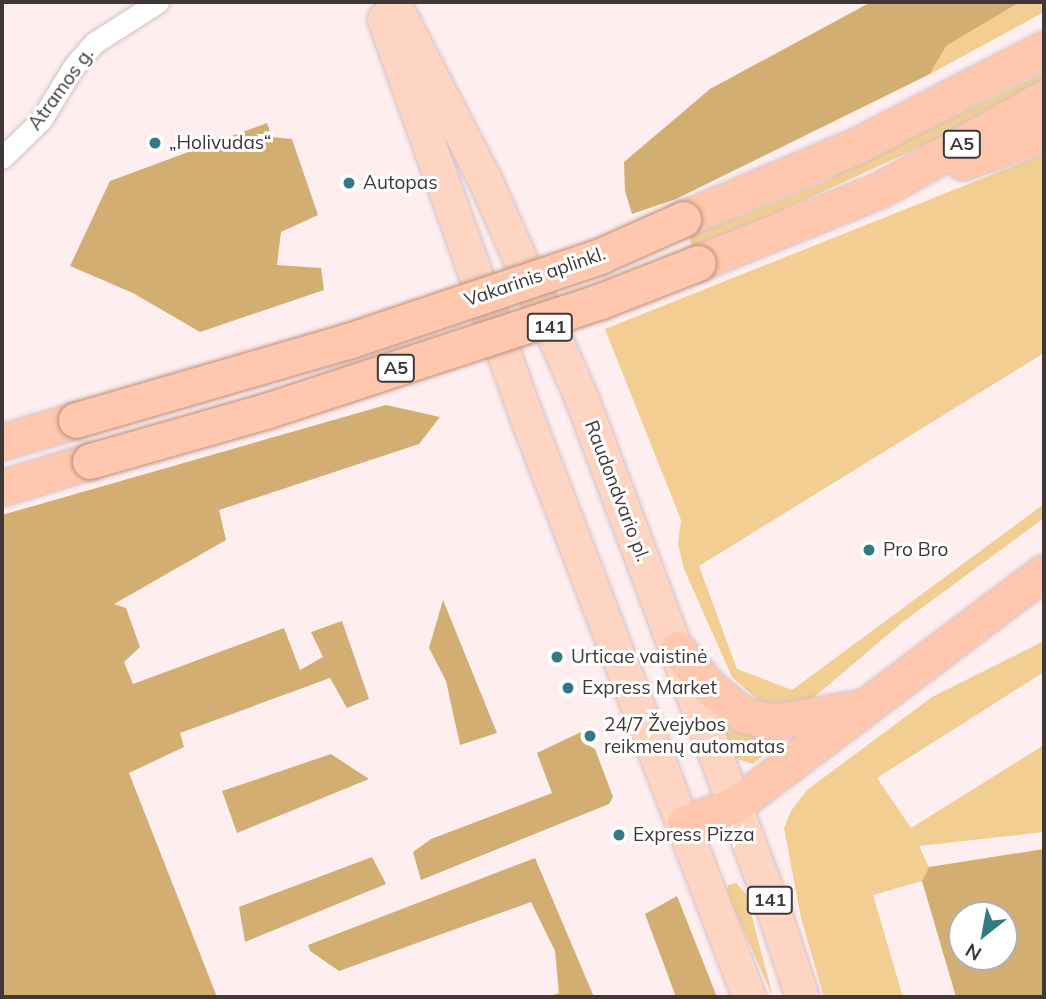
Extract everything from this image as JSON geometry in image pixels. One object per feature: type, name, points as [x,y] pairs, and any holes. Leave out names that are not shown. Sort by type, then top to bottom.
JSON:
[{"type":"highway","name":"Vakarinis aplinkl.","points":[[2,442],[348,341],[600,256],[856,146],[1044,49]]},
{"type":"highway","name":"A5","points":[[2,488],[279,407],[601,300],[880,190],[1044,98]]},
{"type":"highway","points":[[880,190],[1044,134]]},
{"type":"highway","points":[[685,824],[735,805],[1044,572]]},
{"type":"highway","points":[[677,649],[710,688],[744,715],[773,722],[865,706]]},
{"type":"main road","name":"141","points":[[378,2],[530,426],[659,754],[749,997]]},
{"type":"main road","name":"Raudondvario pl.","points":[[393,2],[484,178],[581,397],[735,805],[802,997]]},
{"type":"street","name":"Atramos g.","points":[[2,159],[41,120],[74,66],[94,44],[158,2]]},
{"type":"shaded area","points":[[871,2],[1020,2],[946,46],[930,74],[676,199],[632,214],[625,191],[624,162],[710,89]]},
{"type":"shaded area","points":[[1020,2],[1044,2],[1044,12],[930,74],[946,46]]},
{"type":"shaded area","points":[[1044,72],[1044,82],[946,135],[694,251],[689,237],[816,185]]},
{"type":"shaded area","points":[[267,123],[272,137],[292,139],[318,215],[281,232],[277,265],[321,268],[324,290],[200,332],[133,293],[70,266],[110,181]]},
{"type":"shaded area","points":[[1044,154],[1044,353],[699,566],[737,669],[792,690],[1044,504],[1044,518],[904,621],[806,704],[787,710],[758,700],[732,677],[684,569],[678,544],[681,520],[605,329]]},
{"type":"shaded area","points":[[386,405],[440,417],[419,444],[219,510],[226,540],[114,604],[126,608],[140,647],[124,662],[133,684],[284,628],[300,670],[323,657],[311,632],[342,621],[369,699],[347,708],[330,678],[180,733],[184,747],[129,773],[217,997],[2,997],[2,515]]},
{"type":"shaded area","points":[[443,600],[497,733],[460,745],[446,681],[429,648]]},
{"type":"shaded area","points":[[1044,641],[1044,672],[877,778],[911,828],[1044,745],[1044,832],[919,846],[929,867],[922,881],[873,895],[903,997],[824,997],[801,918],[784,828],[791,811],[807,790],[932,697]]},
{"type":"shaded area","points":[[713,708],[791,732],[753,764],[731,757]]},
{"type":"shaded area","points":[[581,732],[586,744],[595,749],[613,797],[609,804],[421,880],[413,852],[431,839],[552,793],[537,753]]},
{"type":"shaded area","points":[[331,754],[369,779],[237,833],[222,791]]},
{"type":"shaded area","points":[[1044,849],[1044,997],[956,997],[948,971],[1018,971],[1018,901],[948,901],[948,970],[922,881],[929,867]]},
{"type":"shaded area","points":[[372,857],[386,884],[245,942],[239,907]]},
{"type":"shaded area","points":[[535,858],[594,997],[548,997],[559,993],[555,951],[531,902],[339,971],[310,951],[308,945]]},
{"type":"shaded area","points":[[736,883],[746,894],[773,997],[727,893],[728,885]]},
{"type":"shaded area","points":[[677,896],[717,997],[676,997],[645,914]]},
{"type":"place","name":"„Holivudas“","points":[[155,143]]},
{"type":"place","name":"Autopas","points":[[349,183]]},
{"type":"place","name":"Pro Bro","points":[[869,550]]},
{"type":"place","name":"Urticae vaistinė","points":[[557,657]]},
{"type":"place","name":"Express Market","points":[[568,688]]},
{"type":"place","name":"24/7 Žvejybos reikmenų automatas","points":[[590,736]]},
{"type":"place","name":"Express Pizza","points":[[619,835]]}]
